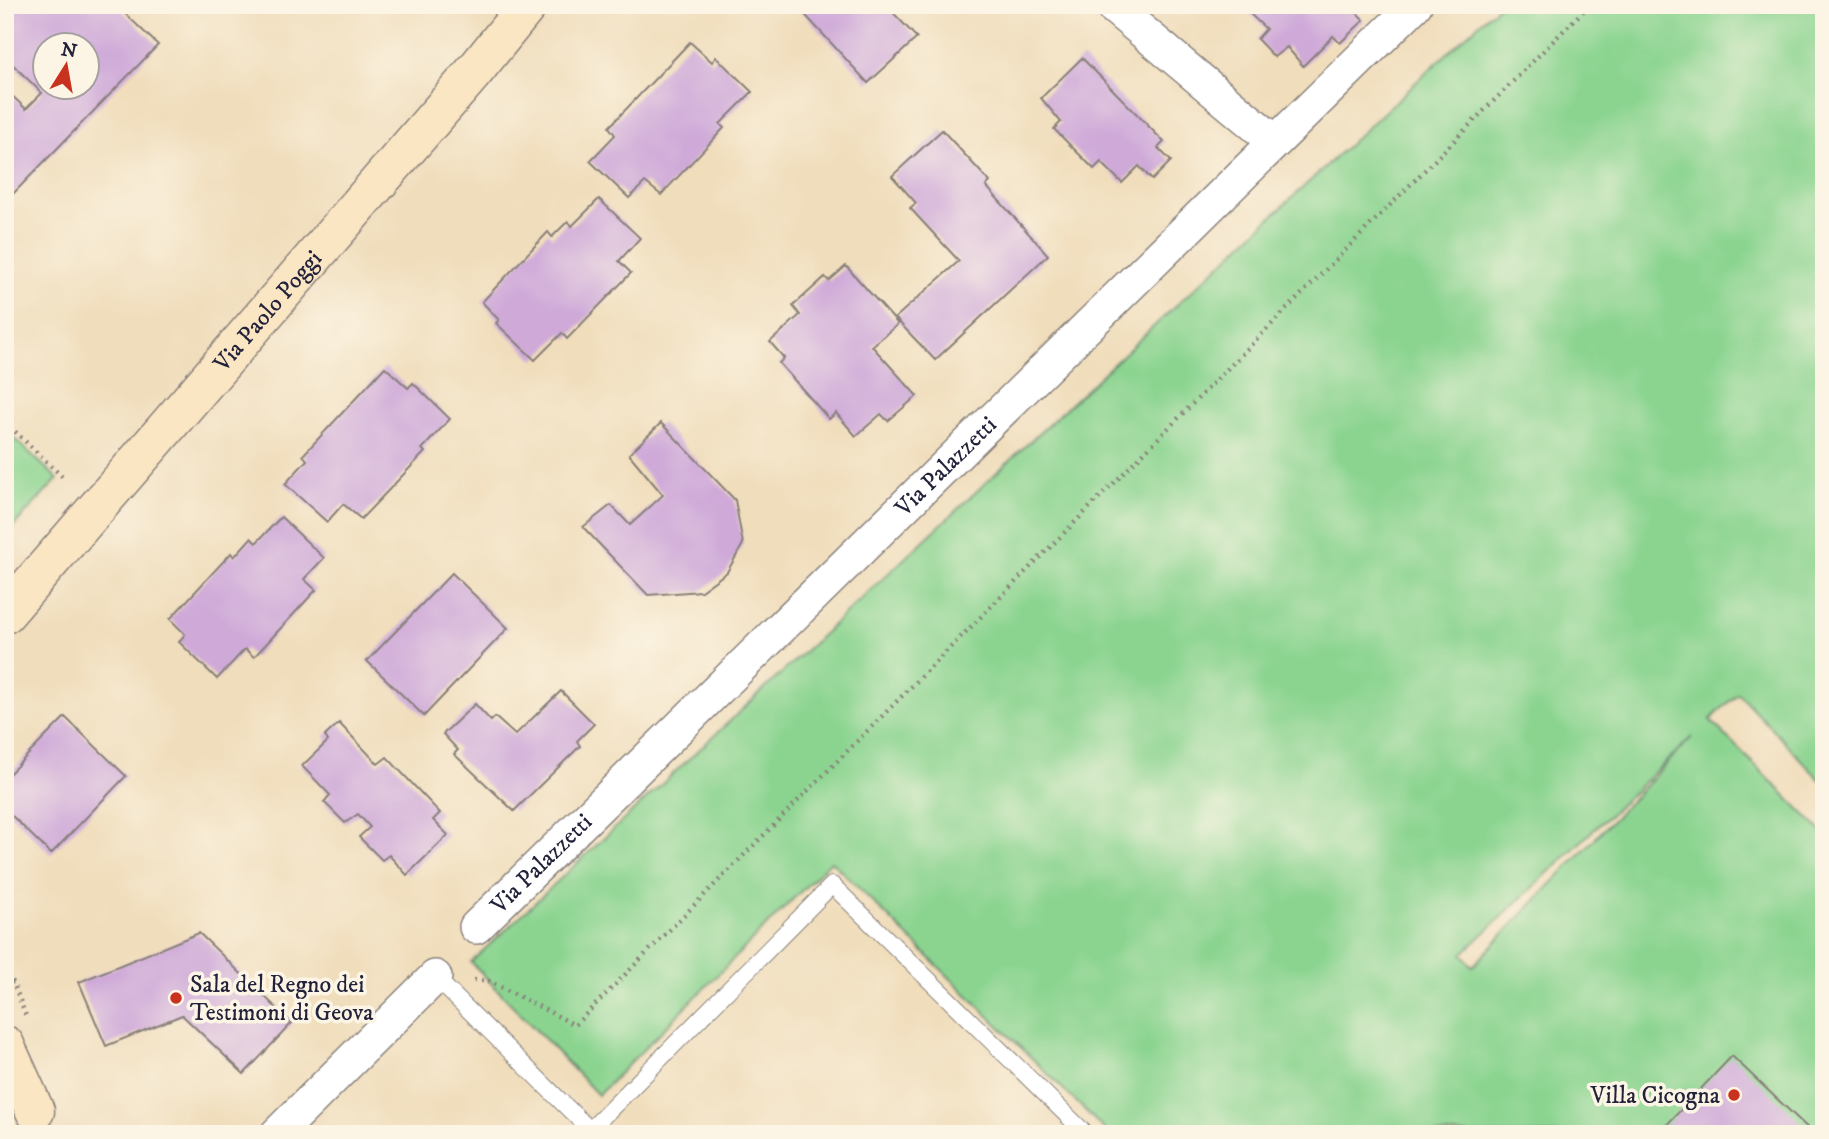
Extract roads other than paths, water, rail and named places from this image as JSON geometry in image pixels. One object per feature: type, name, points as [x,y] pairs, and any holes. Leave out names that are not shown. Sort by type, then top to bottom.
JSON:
[{"type":"main road","name":"Via Paolo Poggi","points":[[5,614],[447,103],[528,5]]},
{"type":"main road","points":[[5,1045],[28,1114]]},
{"type":"street","points":[[1111,5],[1275,142]]},
{"type":"street","name":"Via Palazzetti","points":[[475,927],[1415,5]]},
{"type":"street","points":[[276,1134],[435,976]]},
{"type":"lane","points":[[435,976],[592,1132],[832,885],[1086,1134]]},
{"type":"place","name":"Sala del Regno dei Testimoni di Geova","points":[[176,998]]},
{"type":"place","name":"Villa Cicogna","points":[[1734,1095]]}]
